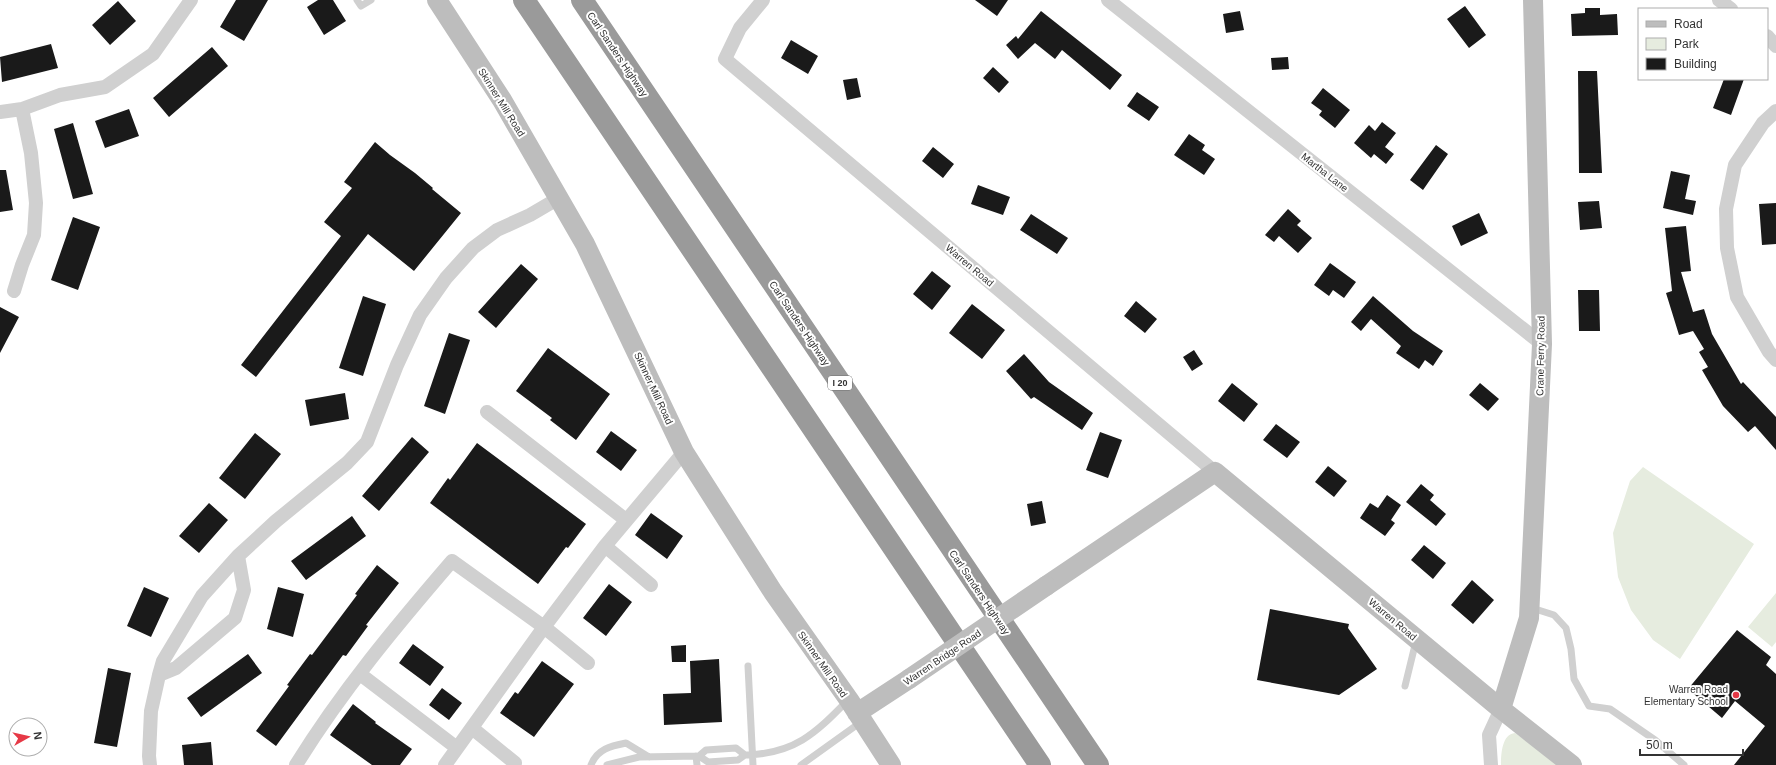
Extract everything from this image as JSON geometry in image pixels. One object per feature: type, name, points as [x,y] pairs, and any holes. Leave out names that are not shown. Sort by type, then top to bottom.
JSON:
[{"type":"highway","points":[[524,0],[1040,765]]},
{"type":"highway","name":"Carl Sanders Highway","points":[[582,0],[1098,765]]},
{"type":"street","points":[[0,112],[22,109],[60,95],[106,87],[153,54],[191,0]]},
{"type":"street","name":"Skinner Mill Road","points":[[437,0],[502,100],[585,244],[684,452],[773,592],[856,711],[891,765]]},
{"type":"street","name":"Warren Road","points":[[763,0],[740,28],[725,59],[1215,472],[1501,709],[1572,765]]},
{"type":"street","name":"Martha Lane","points":[[1108,0],[1542,344]]},
{"type":"street","name":"Crane Ferry Road","points":[[1501,709],[1529,618],[1542,344],[1533,0]]},
{"type":"street","points":[[1719,0],[1730,8]]},
{"type":"street","points":[[1768,37],[1776,46]]},
{"type":"street","points":[[14,291],[22,265],[34,235],[36,203],[31,152],[22,109]]},
{"type":"street","points":[[1776,111],[1763,123],[1735,165],[1726,209],[1727,248],[1737,297],[1769,352],[1776,360]]},
{"type":"street","points":[[150,765],[148,756],[150,711],[163,661],[202,596],[238,556],[276,521],[347,463],[367,442],[397,365],[420,315],[446,278],[474,248],[497,230],[530,215],[559,198]]},
{"type":"street","points":[[487,412],[626,520]]},
{"type":"street","points":[[445,765],[604,546],[684,452]]},
{"type":"street","name":"Warren Bridge Road","points":[[856,711],[909,679],[1215,472]]},
{"type":"street","points":[[604,546],[651,585]]},
{"type":"street","points":[[159,675],[176,668],[235,618],[244,590],[238,556]]},
{"type":"street","points":[[296,765],[332,709],[392,631],[452,561],[544,627],[588,663]]},
{"type":"street","points":[[360,674],[457,748]]},
{"type":"street","points":[[1491,765],[1489,735],[1501,709]]},
{"type":"street","points":[[472,728],[514,763]]},
{"type":"lane","points":[[357,0],[361,6],[371,0]]},
{"type":"lane","points":[[1529,608],[1554,615],[1566,628],[1574,680],[1589,706],[1610,709],[1655,740],[1684,765]]},
{"type":"lane","points":[[1405,686],[1416,639]]},
{"type":"lane","points":[[748,666],[749,754],[753,765]]},
{"type":"lane","points":[[607,765],[639,757],[698,756],[708,762],[738,760],[749,754],[780,751],[792,747],[824,726],[856,711]]},
{"type":"lane","points":[[801,765],[856,711]]},
{"type":"lane","points":[[591,765],[594,758],[600,752],[613,745],[626,743],[649,757]]},
{"type":"lane","points":[[697,765],[698,756],[706,750],[736,748],[749,754]]},
{"type":"green space","points":[[1643,467],[1754,544],[1680,659],[1653,640],[1631,610],[1618,577],[1613,533],[1630,481]]},
{"type":"green space","points":[[1776,593],[1776,642],[1772,647],[1748,627]]},
{"type":"green space","points":[[1515,733],[1560,765],[1501,765],[1503,745],[1507,737]]},
{"type":"building","points":[[236,0],[268,0],[244,41],[220,27]]},
{"type":"building","points":[[318,0],[333,0],[346,21],[324,35],[307,7]]},
{"type":"building","points":[[975,0],[1008,0],[997,16]]},
{"type":"building","points":[[118,1],[136,21],[110,45],[92,25]]},
{"type":"building","points":[[1465,6],[1486,35],[1469,48],[1447,19]]},
{"type":"building","points":[[1585,8],[1600,8],[1600,15],[1617,14],[1618,35],[1572,36],[1571,14],[1585,13]]},
{"type":"building","points":[[1041,11],[1122,75],[1110,90],[1062,50],[1055,59],[1035,43],[1018,59],[1006,45],[1016,36],[1018,39]]},
{"type":"building","points":[[1240,11],[1244,30],[1226,33],[1223,14]]},
{"type":"building","points":[[791,40],[818,56],[808,74],[781,58]]},
{"type":"building","points":[[51,44],[58,68],[2,82],[0,57]]},
{"type":"building","points":[[212,47],[228,66],[169,117],[153,98]]},
{"type":"building","points":[[1288,57],[1289,69],[1272,70],[1271,58]]},
{"type":"building","points":[[993,67],[1009,82],[999,93],[983,78]]},
{"type":"building","points":[[1578,71],[1597,71],[1602,173],[1579,173]]},
{"type":"building","points":[[857,78],[861,97],[847,100],[843,80]]},
{"type":"building","points":[[1724,80],[1744,80],[1731,115],[1713,108]]},
{"type":"building","points":[[1323,88],[1350,110],[1335,128],[1319,115],[1322,111],[1311,103]]},
{"type":"building","points":[[1137,92],[1159,107],[1149,121],[1127,106]]},
{"type":"building","points":[[129,109],[139,136],[105,148],[95,121]]},
{"type":"building","points":[[1382,122],[1396,133],[1385,147],[1394,154],[1386,164],[1374,154],[1371,158],[1354,143],[1369,125],[1375,131]]},
{"type":"building","points":[[73,123],[93,194],[73,199],[54,129]]},
{"type":"building","points":[[1189,134],[1205,145],[1202,150],[1215,159],[1204,175],[1174,155]]},
{"type":"building","points":[[375,142],[415,173],[461,213],[414,271],[368,234],[256,377],[241,365],[341,236],[324,222],[352,188],[344,182]]},
{"type":"building","points":[[1436,145],[1448,154],[1423,190],[1410,180]]},
{"type":"building","points":[[933,147],[954,164],[943,178],[922,161]]},
{"type":"building","points":[[0,170],[6,170],[13,210],[0,212]]},
{"type":"building","points":[[1671,171],[1690,175],[1685,199],[1696,201],[1693,215],[1663,208]]},
{"type":"building","points":[[978,185],[1010,197],[1003,215],[971,204]]},
{"type":"building","points":[[1599,201],[1602,228],[1580,230],[1578,202]]},
{"type":"building","points":[[1776,203],[1776,244],[1762,245],[1759,204]]},
{"type":"building","points":[[1288,209],[1301,221],[1297,225],[1312,238],[1298,253],[1279,236],[1274,242],[1265,235]]},
{"type":"building","points":[[1479,213],[1488,233],[1461,246],[1452,226]]},
{"type":"building","points":[[1031,214],[1068,238],[1057,254],[1020,230]]},
{"type":"building","points":[[73,217],[100,227],[78,290],[51,280]]},
{"type":"building","points":[[1686,226],[1691,271],[1681,272],[1693,312],[1704,309],[1712,334],[1741,384],[1743,382],[1776,417],[1776,450],[1755,426],[1748,432],[1723,406],[1702,370],[1708,367],[1699,352],[1704,349],[1693,331],[1679,335],[1666,293],[1672,291],[1665,228]]},
{"type":"building","points":[[1330,263],[1356,282],[1344,298],[1333,290],[1329,296],[1314,285]]},
{"type":"building","points":[[521,264],[538,279],[496,328],[478,312]]},
{"type":"building","points":[[932,271],[951,286],[932,310],[913,294]]},
{"type":"building","points":[[1578,290],[1599,290],[1600,331],[1579,331]]},
{"type":"building","points":[[363,296],[386,304],[363,376],[339,368]]},
{"type":"building","points":[[1373,296],[1413,331],[1443,351],[1433,366],[1425,360],[1419,369],[1396,353],[1401,346],[1371,319],[1361,331],[1351,322]]},
{"type":"building","points":[[1136,301],[1157,319],[1145,333],[1124,316]]},
{"type":"building","points":[[972,304],[1005,330],[982,359],[949,333]]},
{"type":"building","points":[[0,307],[19,317],[0,353]]},
{"type":"building","points":[[449,333],[470,340],[445,414],[424,406]]},
{"type":"building","points":[[548,348],[610,394],[576,440],[550,420],[552,418],[516,391]]},
{"type":"building","points":[[1194,350],[1203,364],[1192,371],[1183,357]]},
{"type":"building","points":[[1024,354],[1049,382],[1093,413],[1082,430],[1034,397],[1031,399],[1006,371]]},
{"type":"building","points":[[1232,383],[1258,404],[1244,422],[1218,401]]},
{"type":"building","points":[[1480,383],[1499,399],[1488,411],[1469,395]]},
{"type":"building","points":[[345,393],[349,419],[310,426],[305,400]]},
{"type":"building","points":[[1276,424],[1300,442],[1287,458],[1263,440]]},
{"type":"building","points":[[611,431],[637,450],[621,471],[596,452]]},
{"type":"building","points":[[1100,432],[1122,440],[1108,478],[1086,470]]},
{"type":"building","points":[[255,433],[281,454],[245,499],[219,478]]},
{"type":"building","points":[[412,437],[429,452],[379,511],[362,496]]},
{"type":"building","points":[[477,443],[586,524],[568,548],[566,547],[538,584],[430,503],[448,478],[450,480]]},
{"type":"building","points":[[1328,466],[1347,481],[1334,497],[1315,482]]},
{"type":"building","points":[[1421,484],[1434,495],[1430,500],[1446,514],[1436,526],[1406,502]]},
{"type":"building","points":[[1387,495],[1401,505],[1391,520],[1395,523],[1385,536],[1360,518],[1370,503],[1378,508]]},
{"type":"building","points":[[1042,501],[1046,523],[1031,526],[1027,504]]},
{"type":"building","points":[[209,503],[228,520],[199,553],[179,536]]},
{"type":"building","points":[[651,513],[683,536],[667,559],[635,535]]},
{"type":"building","points":[[352,516],[366,536],[306,580],[291,561]]},
{"type":"building","points":[[1424,545],[1446,563],[1433,579],[1411,560]]},
{"type":"building","points":[[377,565],[399,583],[366,625],[368,626],[346,656],[343,655],[276,746],[256,731],[289,686],[287,685],[310,654],[312,655],[357,595],[355,594]]},
{"type":"building","points":[[1472,580],[1494,600],[1473,624],[1451,605]]},
{"type":"building","points":[[609,584],[632,602],[606,636],[583,618]]},
{"type":"building","points":[[144,587],[169,598],[151,637],[127,626]]},
{"type":"building","points":[[278,587],[304,594],[293,637],[267,629]]},
{"type":"building","points":[[1270,609],[1349,624],[1348,628],[1377,669],[1339,695],[1257,680]]},
{"type":"building","name":"Warren Road Elementary School","points":[[1737,630],[1771,657],[1766,665],[1776,674],[1776,765],[1734,765],[1765,726],[1735,701],[1722,718],[1688,689]]},
{"type":"building","points":[[413,644],[444,667],[430,686],[399,663]]},
{"type":"building","points":[[686,645],[686,662],[672,662],[671,646]]},
{"type":"building","points":[[248,654],[262,673],[201,717],[187,698]]},
{"type":"building","points":[[719,659],[722,722],[664,725],[663,694],[691,693],[690,661]]},
{"type":"building","points":[[542,661],[574,684],[534,737],[500,713],[515,692],[518,694]]},
{"type":"building","points":[[108,668],[131,673],[117,747],[94,743]]},
{"type":"building","points":[[442,688],[462,703],[449,720],[429,705]]},
{"type":"building","points":[[353,704],[376,722],[375,723],[412,749],[400,765],[372,765],[330,735]]},
{"type":"building","points":[[211,742],[213,765],[184,765],[182,745]]},
{"type":"place","name":"Warren Road Elementary School","points":[[1736,695]]}]
